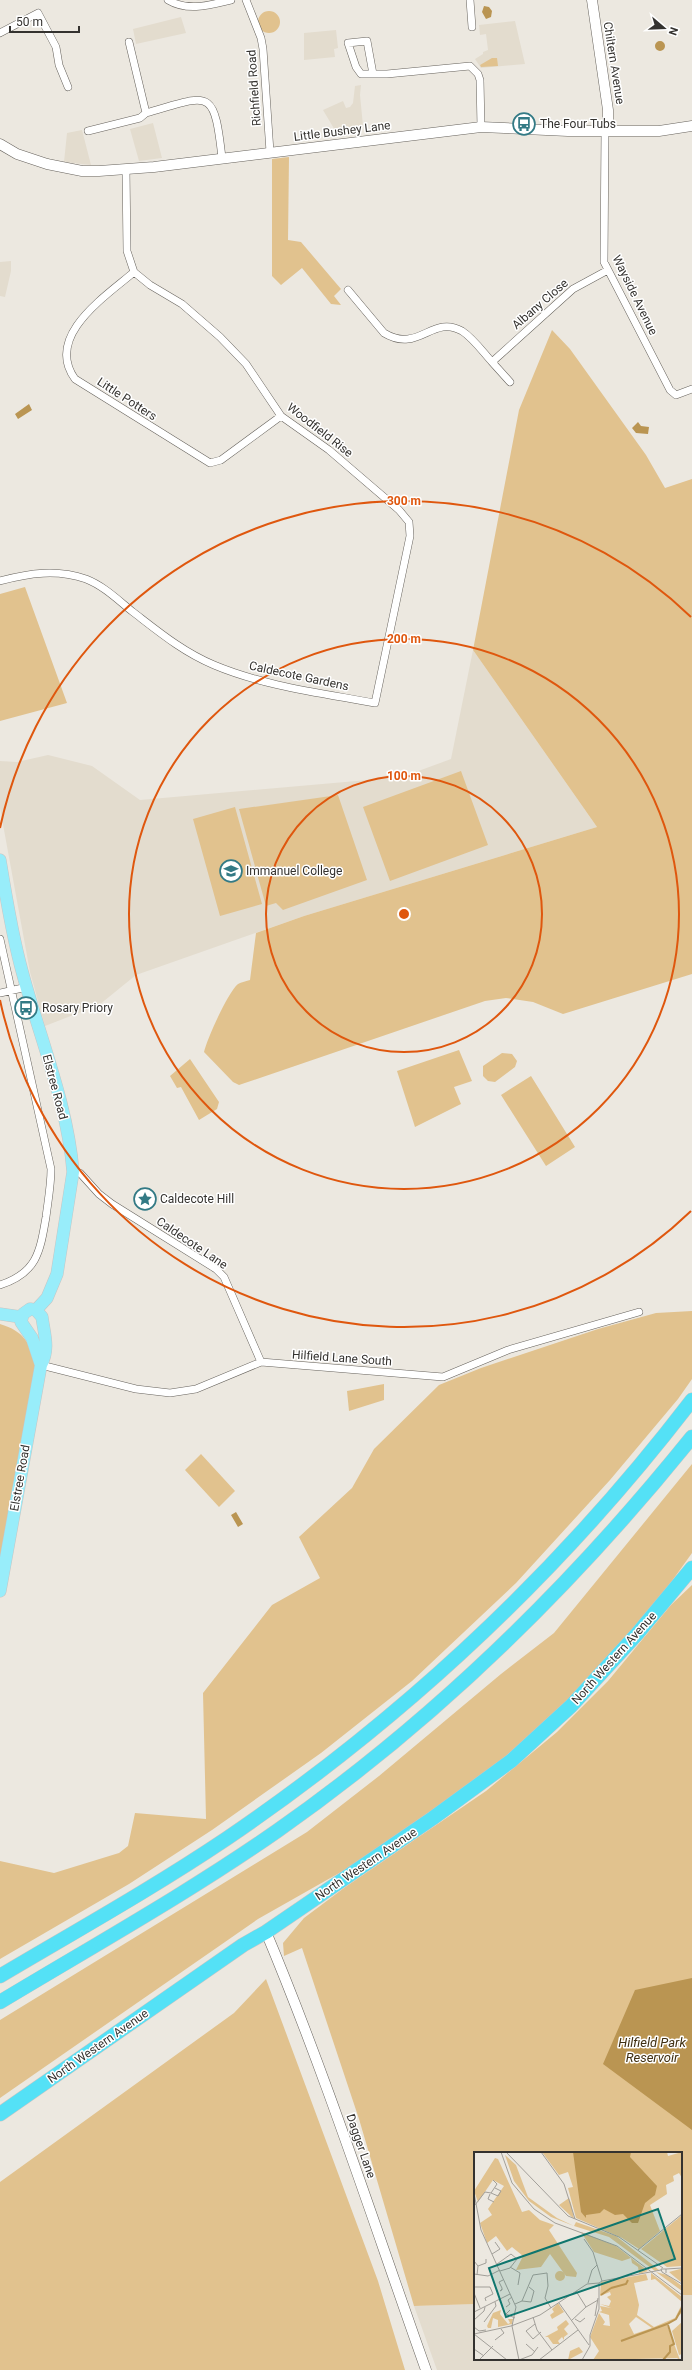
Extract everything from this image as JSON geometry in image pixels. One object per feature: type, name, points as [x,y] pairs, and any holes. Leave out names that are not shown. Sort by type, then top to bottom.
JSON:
[{"type":"highway","points":[[0,1976],[225,1840],[304,1784],[379,1726],[453,1662],[554,1562],[618,1491],[692,1400]]},
{"type":"highway","points":[[0,2002],[239,1857],[318,1801],[394,1741],[468,1677],[536,1612],[601,1544],[692,1437]]},
{"type":"highway","name":"North Western Avenue","points":[[0,2114],[243,1945],[266,1932],[433,1818],[511,1761],[571,1706],[637,1634],[692,1568]]},
{"type":"main road","name":"Elstree Road","points":[[0,860],[14,936],[26,987],[67,1133],[73,1172],[57,1274],[47,1298],[36,1310],[27,1310],[21,1317]]},
{"type":"main road","name":"Elstree Road","points":[[0,1591],[41,1364],[46,1357],[46,1334],[42,1324],[42,1317],[36,1310]]},
{"type":"main road","points":[[0,1314],[21,1317],[22,1325],[28,1330],[41,1364]]},
{"type":"main road","points":[[28,1330],[37,1330],[42,1324]]},
{"type":"street","points":[[168,0],[183,6],[195,7],[231,0]]},
{"type":"street","name":"Richfield Road","points":[[246,0],[263,49],[270,152]]},
{"type":"street","points":[[470,0],[472,27]]},
{"type":"street","name":"Chiltern Avenue","points":[[592,0],[608,110],[606,131]]},
{"type":"street","points":[[0,34],[38,13],[56,47],[59,64],[68,87]]},
{"type":"street","points":[[373,74],[367,41],[348,43],[356,67],[361,74],[373,74],[470,66],[476,71],[480,80],[481,127]]},
{"type":"street","points":[[129,42],[146,113]]},
{"type":"street","points":[[88,132],[140,118],[146,113],[195,99],[208,102],[214,110],[222,158]]},
{"type":"street","name":"Little Bushey Lane","points":[[0,144],[17,154],[65,169],[82,171],[126,169],[481,127],[659,131],[692,126]]},
{"type":"street","name":"Wayside Avenue","points":[[606,131],[603,257],[608,270],[670,390],[680,395],[692,389]]},
{"type":"street","points":[[126,169],[127,251],[134,272]]},
{"type":"street","name":"Albany Close","points":[[492,362],[572,289],[608,270]]},
{"type":"street","name":"Little Potters","points":[[134,272],[97,304],[70,336],[66,359],[75,379],[210,464],[221,460],[282,416]]},
{"type":"street","name":"Woodfield Rise","points":[[134,272],[150,285],[182,304],[220,337],[246,364],[282,416],[340,458],[399,510],[409,522],[410,536],[392,624]]},
{"type":"street","points":[[348,290],[384,333],[390,336],[410,340],[440,327],[451,327],[468,336],[510,382]]},
{"type":"street","name":"Caldecote Gardens","points":[[0,581],[29,574],[47,572],[87,579],[103,587],[174,643],[213,664],[250,679],[375,703],[392,624]]},
{"type":"street","points":[[0,939],[48,1152],[50,1186],[41,1246],[37,1258],[22,1275],[0,1285]]},
{"type":"street","points":[[0,993],[26,987]]},
{"type":"street","name":"Caldecote Lane","points":[[73,1172],[80,1173],[99,1194],[112,1204],[220,1273],[228,1284],[261,1362]]},
{"type":"street","name":"Hilfield Lane South","points":[[41,1364],[136,1389],[170,1393],[196,1388],[261,1362],[443,1377],[508,1350],[639,1312]]},
{"type":"street","name":"Dagger Lane","points":[[266,1932],[290,1989],[335,2112],[426,2370]]},
{"type":"shaded area","points":[[269,11],[277,14],[280,22],[277,30],[269,33],[261,30],[258,22],[261,14]]},
{"type":"shaded area","points":[[181,17],[186,33],[136,44],[133,29]]},
{"type":"shaded area","points":[[515,21],[525,64],[481,68],[475,59],[483,54],[483,52],[488,50],[486,34],[480,35],[479,25]]},
{"type":"shaded area","points":[[336,30],[338,48],[334,49],[335,57],[304,60],[304,33]]},
{"type":"shaded area","points":[[492,58],[497,58],[498,66],[481,67],[480,65]]},
{"type":"shaded area","points":[[361,85],[360,95],[363,126],[336,132],[323,110],[343,101],[346,108],[350,107],[353,103],[355,86]]},
{"type":"shaded area","points":[[153,123],[162,158],[139,161],[130,129]]},
{"type":"shaded area","points":[[82,130],[91,165],[64,162],[67,133]]},
{"type":"shaded area","points":[[289,157],[288,240],[301,242],[341,289],[334,296],[341,305],[331,304],[302,268],[281,285],[272,276],[272,159]]},
{"type":"shaded area","points":[[11,261],[11,271],[5,297],[0,296],[0,262]]},
{"type":"shaded area","points":[[552,330],[570,349],[646,455],[665,488],[692,479],[692,974],[563,1014],[533,1002],[506,998],[485,1001],[239,1085],[233,1082],[204,1052],[213,1027],[229,996],[238,984],[250,980],[256,933],[304,916],[597,827],[473,650],[519,410]]},
{"type":"shaded area","points":[[25,587],[67,703],[0,721],[0,594]]},
{"type":"shaded area","name":"Immanuel College","points":[[473,650],[597,827],[304,916],[136,975],[99,1005],[45,1026],[30,972],[0,808],[0,761],[17,762],[48,755],[92,766],[140,800],[402,777],[451,759]]},
{"type":"shaded area","points":[[461,771],[488,845],[390,881],[363,807]]},
{"type":"shaded area","points":[[338,795],[367,880],[283,910],[276,903],[266,906],[239,809]]},
{"type":"shaded area","points":[[235,807],[262,904],[220,916],[193,819]]},
{"type":"shaded area","points":[[459,1050],[472,1081],[454,1087],[461,1104],[415,1127],[397,1071]]},
{"type":"shaded area","points":[[502,1053],[512,1054],[517,1061],[515,1067],[495,1082],[488,1081],[483,1076],[483,1066]]},
{"type":"shaded area","points":[[190,1059],[219,1102],[217,1109],[199,1120],[181,1087],[177,1088],[170,1076]]},
{"type":"shaded area","points":[[531,1076],[575,1147],[546,1166],[501,1095]]},
{"type":"shaded area","points":[[692,1311],[692,1379],[678,1399],[610,1480],[516,1583],[412,1681],[321,1753],[212,1830],[129,1884],[0,1959],[0,1861],[54,1873],[119,1853],[128,1846],[135,1813],[206,1819],[203,1693],[272,1605],[320,1578],[299,1537],[352,1488],[374,1449],[439,1385],[481,1368],[598,1329],[656,1313]]},
{"type":"shaded area","points":[[0,1324],[15,1330],[21,1335],[29,1345],[36,1367],[0,1565]]},
{"type":"shaded area","points":[[384,1384],[384,1400],[349,1411],[347,1391]]},
{"type":"shaded area","points":[[201,1454],[235,1491],[219,1507],[185,1470]]},
{"type":"shaded area","points":[[692,1464],[692,1553],[646,1617],[544,1724],[482,1776],[348,1868],[258,1919],[0,2098],[0,2020],[307,1832],[379,1776],[501,1674],[554,1633]]},
{"type":"shaded area","points":[[692,1585],[692,2295],[682,2295],[682,2152],[474,2152],[474,2304],[414,2306],[359,2119],[302,1948],[284,1956],[283,1943],[304,1918],[344,1888],[486,1791],[557,1732],[608,1681],[671,1605]]},
{"type":"shaded area","points":[[266,1979],[378,2281],[405,2370],[0,2370],[0,2182],[234,2013]]},
{"type":"shaded area","points":[[682,2295],[692,2295],[692,2370],[437,2370],[414,2306],[474,2304],[474,2360],[682,2360]]},
{"type":"water","points":[[484,6],[489,7],[492,11],[491,17],[486,19],[482,12]]},
{"type":"water","points":[[658,41],[662,41],[664,42],[664,50],[658,51],[655,48],[655,44]]},
{"type":"water","points":[[29,404],[32,410],[18,419],[15,414]]},
{"type":"water","points":[[638,422],[641,426],[649,427],[648,434],[636,433],[632,428]]},
{"type":"water","points":[[236,1512],[243,1524],[238,1527],[231,1515]]},
{"type":"water","name":"Hilfield Park Reservoir","points":[[692,1978],[692,2130],[603,2064],[635,1990]]},
{"type":"place","name":"The Four Tubs","points":[[524,124]]},
{"type":"place","name":"Immanuel College","points":[[231,871]]},
{"type":"place","name":"Rosary Priory","points":[[26,1008]]},
{"type":"place","name":"Caldecote Hill","points":[[145,1199]]}]
